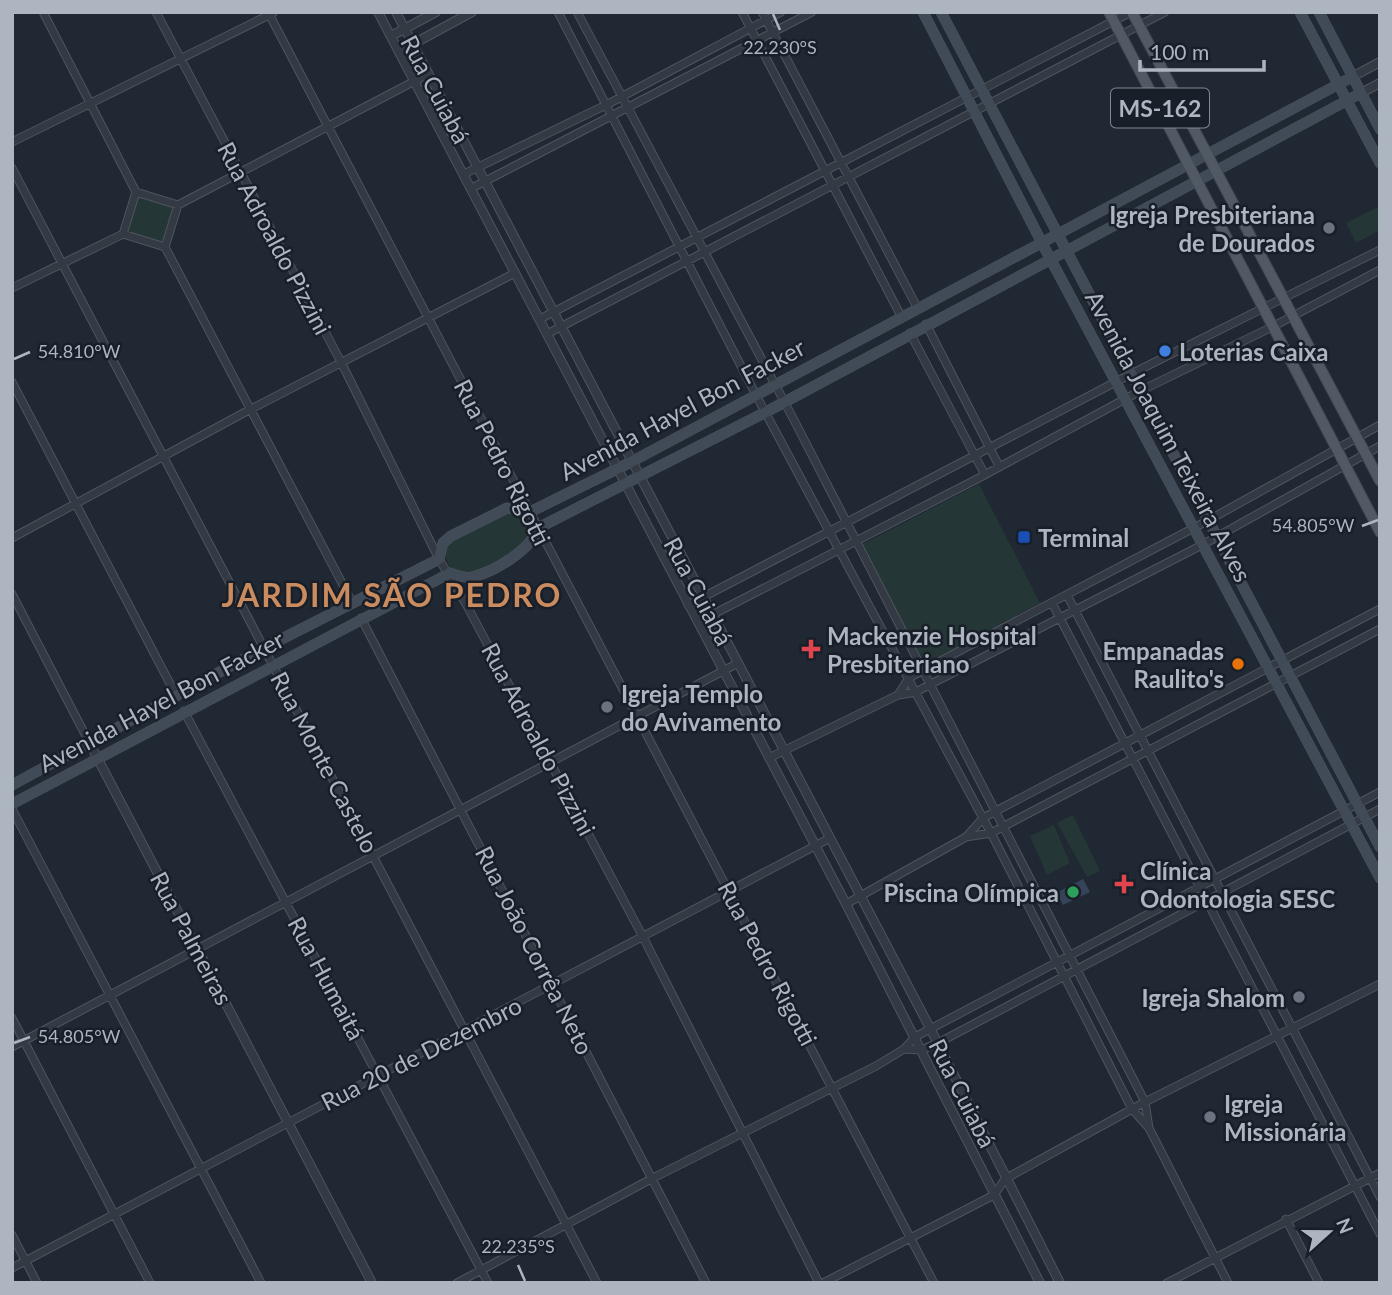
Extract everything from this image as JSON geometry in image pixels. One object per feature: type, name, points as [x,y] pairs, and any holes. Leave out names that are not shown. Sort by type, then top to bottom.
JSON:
[{"type":"main road","name":"Avenida Joaquim Teixeira Alves","points":[[923,12],[1042,243],[1380,878]]},
{"type":"main road","name":"Avenida Joaquim Teixeira Alves","points":[[941,12],[1380,847]]},
{"type":"main road","name":"MS-162","points":[[1131,12],[1208,154],[1282,301],[1380,481]]},
{"type":"main road","points":[[1300,12],[1380,163]]},
{"type":"main road","points":[[1319,12],[1380,129]]},
{"type":"main road","points":[[1112,17],[1123,36]]},
{"type":"main road","name":"MS-162","points":[[1123,36],[1380,532]]},
{"type":"main road","name":"Avenida Hayel Bon Facker","points":[[12,785],[89,742],[177,698],[264,648],[439,559],[443,543],[451,536],[507,508],[530,512],[631,462],[1352,77]]},
{"type":"main road","name":"Avenida Hayel Bon Facker","points":[[12,807],[184,711],[450,573],[463,578],[473,577],[526,549],[534,541],[538,528],[623,482],[766,412],[910,332],[1361,93]]},
{"type":"street","points":[[43,12],[92,102],[136,192],[123,234]]},
{"type":"street","name":"Rua Adroaldo Pizzini","points":[[156,12],[341,362],[439,559],[450,573],[551,761],[821,1283]]},
{"type":"street","name":"Rua Cuiabá","points":[[378,12],[846,904],[1040,1283]]},
{"type":"street","name":"Rua Cuiabá","points":[[396,12],[562,326],[637,475],[938,1043],[1005,1180],[1060,1283]]},
{"type":"street","points":[[391,36],[436,12]]},
{"type":"street","points":[[400,51],[472,12]]},
{"type":"street","points":[[558,12],[756,394],[841,549],[1065,976],[1132,1109],[1149,1128],[1228,1283]]},
{"type":"street","points":[[577,12],[848,523],[929,685],[1072,956],[1145,1102],[1149,1128]]},
{"type":"street","points":[[742,12],[902,318]]},
{"type":"street","points":[[762,12],[847,179],[918,310]]},
{"type":"street","points":[[464,174],[608,104],[781,12]]},
{"type":"street","points":[[471,188],[812,12]]},
{"type":"street","points":[[540,319],[695,237],[841,166],[1112,17],[1131,12]]},
{"type":"street","points":[[547,334],[847,179],[989,101],[1123,36],[1165,12]]},
{"type":"street","points":[[12,142],[270,13]]},
{"type":"street","name":"Rua Pedro Rigotti","points":[[270,13],[934,1283]]},
{"type":"street","name":"Avenida Hayel Bon Facker","points":[[1352,77],[1380,62]]},
{"type":"street","points":[[165,247],[178,205],[428,74]]},
{"type":"street","points":[[1361,93],[1380,83]]},
{"type":"street","name":"Rua Monte Castelo","points":[[12,168],[162,457],[376,857],[597,1283]]},
{"type":"street","points":[[136,192],[178,205]]},
{"type":"street","points":[[12,288],[123,234],[165,247],[353,604]]},
{"type":"street","points":[[688,605],[1131,374],[1380,250]]},
{"type":"street","points":[[698,622],[985,475],[1125,398],[1272,327],[1380,270]]},
{"type":"street","points":[[12,538],[251,409],[515,273]]},
{"type":"street","points":[[1325,278],[1334,294]]},
{"type":"street","points":[[926,324],[999,466]]},
{"type":"street","points":[[910,332],[985,475]]},
{"type":"street","points":[[12,382],[177,698]]},
{"type":"street","points":[[898,695],[909,678],[923,670],[1207,521],[1380,425]]},
{"type":"street","points":[[769,758],[898,695],[916,692],[1202,545],[1380,446]]},
{"type":"street","points":[[669,570],[684,562]]},
{"type":"street","name":"Rua Palmeiras","points":[[12,594],[372,1283]]},
{"type":"street","points":[[1067,595],[1380,1196]]},
{"type":"street","points":[[1052,603],[1209,900],[1380,1234]]},
{"type":"street","points":[[966,837],[982,818],[1380,609]]},
{"type":"street","name":"Rua João Corrêa Neto","points":[[361,618],[463,809],[706,1283]]},
{"type":"street","points":[[846,904],[966,837],[990,833],[1004,826],[1380,629]]},
{"type":"street","points":[[12,1047],[376,857],[738,663]]},
{"type":"street","name":"Rua Humaitá","points":[[184,711],[379,1073],[488,1283]]},
{"type":"street","points":[[1154,795],[1168,787]]},
{"type":"street","points":[[457,1283],[653,1178],[833,1088],[904,1049],[915,1038],[1380,792]]},
{"type":"street","points":[[12,807],[261,1283]]},
{"type":"street","points":[[904,1049],[921,1050],[938,1043],[1380,809]]},
{"type":"street","name":"Rua 20 de Dezembro","points":[[12,1268],[830,838]]},
{"type":"street","points":[[821,1283],[994,1195],[1005,1180],[1145,1102],[1380,984]]},
{"type":"street","points":[[12,1018],[150,1283]]},
{"type":"street","points":[[1167,1283],[1286,1219],[1380,1174]]},
{"type":"street","points":[[1286,1219],[1320,1283]]},
{"type":"street","points":[[12,1235],[37,1283]]},
{"type":"shaded area","points":[[137,195],[175,207],[163,244],[125,232]]},
{"type":"shaded area","points":[[1378,207],[1380,230],[1356,243],[1346,223]]},
{"type":"shaded area","points":[[979,484],[1040,603],[924,664],[863,544]]},
{"type":"shaded area","points":[[504,513],[517,515],[526,523],[530,532],[526,547],[470,575],[451,570],[445,555],[450,541]]},
{"type":"shaded area","points":[[1073,815],[1100,871],[1087,877],[1057,823]]},
{"type":"shaded area","points":[[1054,825],[1070,863],[1047,875],[1030,836]]},
{"type":"water","name":"Piscina Olímpica","points":[[1083,879],[1090,892],[1063,905],[1056,893]]},
{"type":"place","name":"Igreja Presbiteriana de Dourados","points":[[1329,228]]},
{"type":"place","name":"Loterias Caixa","points":[[1165,351]]},
{"type":"place","name":"Terminal","points":[[1024,537]]},
{"type":"place","name":"Mackenzie Hospital Presbiteriano","points":[[811,649]]},
{"type":"place","name":"Empanadas Raulito's","points":[[1238,664]]},
{"type":"place","name":"Igreja Templo do Avivamento","points":[[607,707]]},
{"type":"place","name":"Clínica Odontologia SESC","points":[[1124,884]]},
{"type":"place","name":"Piscina Olímpica","points":[[1073,892]]},
{"type":"place","name":"Igreja Shalom","points":[[1299,997]]},
{"type":"place","name":"Igreja Missionária","points":[[1210,1117]]},
{"type":"district","name":"JARDIM SÃO PEDRO","points":[[392,594]]}]
